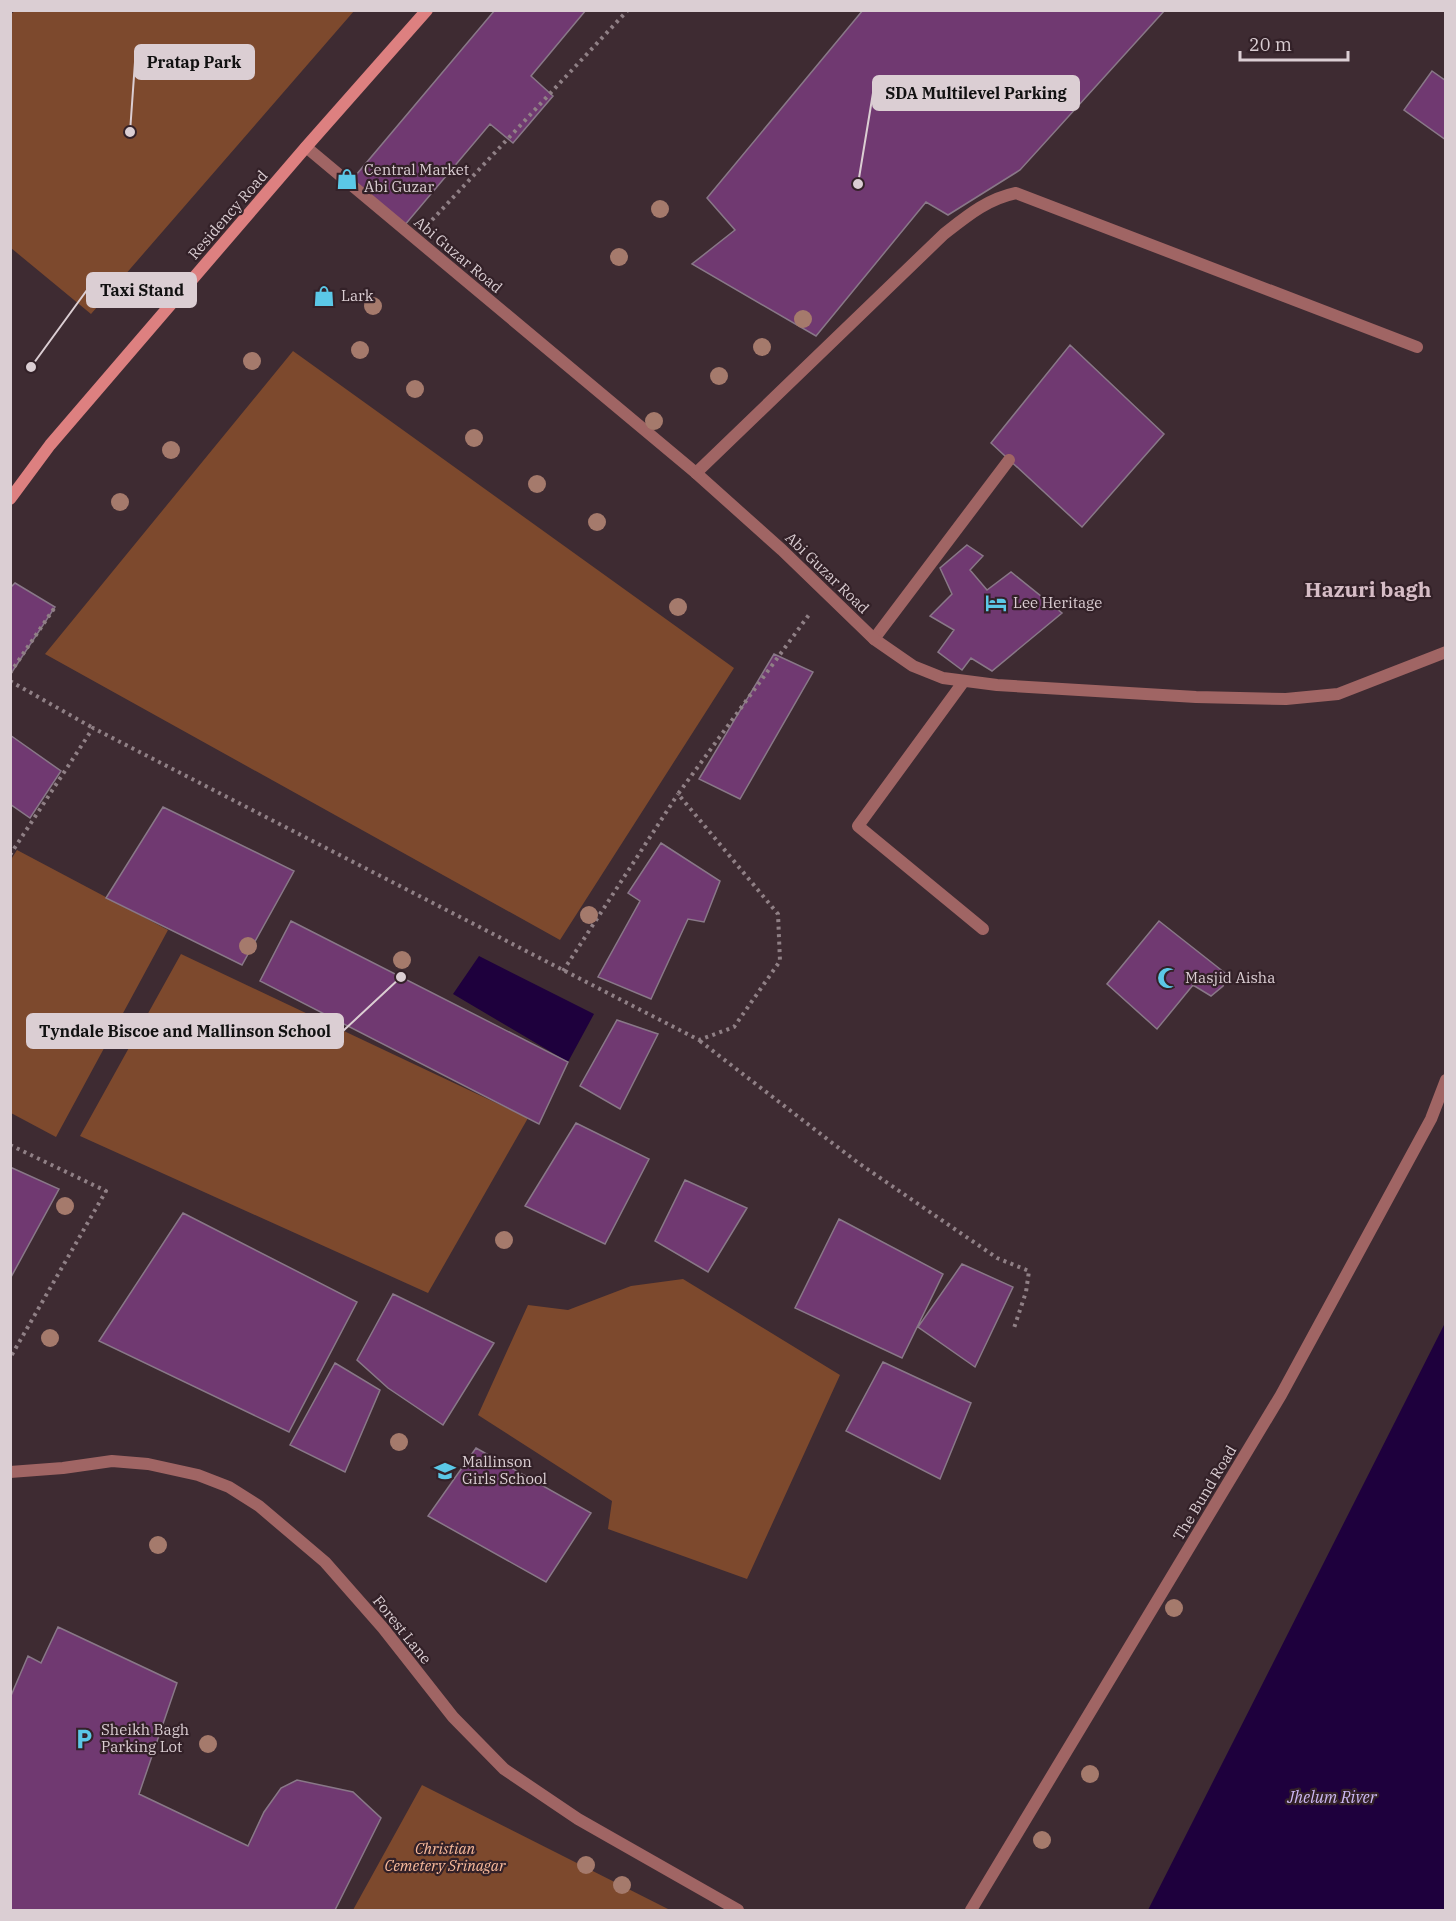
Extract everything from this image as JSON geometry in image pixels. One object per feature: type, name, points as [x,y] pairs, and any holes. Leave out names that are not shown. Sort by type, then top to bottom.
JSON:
[{"type":"main road","name":"Residency Road","points":[[10,499],[50,445],[427,10]]},
{"type":"street","name":"Abi Guzar Road","points":[[306,147],[696,473],[783,550],[874,639],[913,666],[943,678],[997,685],[1184,696],[1286,699],[1338,694],[1446,652]]},
{"type":"street","points":[[696,473],[944,234],[981,206],[1000,196],[1016,193],[1417,347]]},
{"type":"street","points":[[874,639],[1009,460]]},
{"type":"street","points":[[964,681],[858,826],[983,929]]},
{"type":"street","name":"The Bund Road","points":[[971,1911],[1281,1395],[1431,1119],[1446,1080]]},
{"type":"street","name":"Forest Lane","points":[[10,1472],[112,1461],[148,1464],[198,1475],[229,1487],[259,1506],[325,1562],[383,1628],[453,1716],[504,1769],[578,1819],[738,1911]]},
{"type":"path","points":[[415,238],[628,10]]},
{"type":"path","points":[[563,971],[678,794],[825,592]]},
{"type":"path","points":[[10,673],[55,607]]},
{"type":"path","points":[[10,681],[93,729],[699,1040],[857,1162],[997,1258],[1029,1271],[1026,1292],[1014,1328]]},
{"type":"path","points":[[10,855],[93,729]]},
{"type":"path","points":[[678,794],[778,914],[780,961],[734,1028],[699,1040]]},
{"type":"path","points":[[10,1145],[106,1191],[10,1358]]},
{"type":"green space","points":[[15,11],[354,11],[91,314],[11,248],[10,15]]},
{"type":"green space","points":[[293,351],[734,668],[560,940],[45,654]]},
{"type":"green space","points":[[17,850],[168,930],[56,1137],[11,1113],[10,861]]},
{"type":"green space","points":[[181,954],[528,1118],[428,1293],[80,1136]]},
{"type":"green space","points":[[683,1279],[840,1375],[747,1579],[608,1529],[612,1501],[478,1415],[528,1305],[568,1310],[631,1286]]},
{"type":"green space","name":"Christian Cemetery Srinagar","points":[[422,1785],[670,1910],[353,1910]]},
{"type":"water","points":[[479,956],[594,1014],[568,1062],[453,994]]},
{"type":"water","name":"Jhelum River","points":[[1445,1323],[1445,1910],[1148,1910]]},
{"type":"building","points":[[495,10],[586,10],[531,76],[553,96],[513,143],[490,124],[404,226],[351,181]]},
{"type":"building","points":[[863,10],[1165,10],[1020,170],[948,215],[926,202],[816,336],[692,264],[735,230],[707,198]]},
{"type":"building","points":[[1432,71],[1446,81],[1446,140],[1404,110]]},
{"type":"building","points":[[1070,345],[1164,434],[1082,527],[991,443]]},
{"type":"building","name":"Lee Heritage","points":[[967,545],[983,556],[970,570],[987,590],[1011,572],[1062,613],[992,671],[971,658],[962,670],[938,652],[954,630],[930,616],[952,594],[940,568]]},
{"type":"building","points":[[15,583],[55,607],[10,675],[10,588]]},
{"type":"building","points":[[774,654],[813,672],[740,799],[699,779]]},
{"type":"building","points":[[10,735],[61,771],[30,818],[10,804]]},
{"type":"building","points":[[163,807],[294,871],[242,965],[106,898]]},
{"type":"building","points":[[661,843],[720,881],[704,922],[688,919],[651,999],[598,977],[640,901],[628,893]]},
{"type":"building","points":[[291,921],[568,1062],[539,1124],[260,981]]},
{"type":"building","name":"Masjid Aisha","points":[[1159,921],[1225,973],[1223,986],[1211,996],[1193,985],[1157,1029],[1107,984]]},
{"type":"building","points":[[617,1020],[658,1034],[620,1109],[580,1086]]},
{"type":"building","points":[[576,1123],[649,1159],[605,1244],[525,1206]]},
{"type":"building","points":[[10,1167],[59,1189],[10,1279]]},
{"type":"building","points":[[685,1180],[747,1208],[708,1272],[655,1241]]},
{"type":"building","points":[[183,1213],[357,1302],[289,1432],[99,1341]]},
{"type":"building","points":[[839,1219],[943,1274],[902,1358],[795,1308]]},
{"type":"building","points":[[962,1264],[1013,1287],[975,1367],[918,1327]]},
{"type":"building","points":[[393,1294],[494,1343],[443,1425],[388,1388],[357,1360]]},
{"type":"building","points":[[883,1362],[971,1403],[940,1479],[846,1431]]},
{"type":"building","points":[[335,1363],[380,1390],[345,1472],[290,1445]]},
{"type":"building","points":[[476,1448],[591,1513],[546,1582],[428,1516]]},
{"type":"building","name":"Sheikh Bagh Parking Lot","points":[[58,1627],[177,1683],[139,1794],[248,1846],[264,1812],[281,1788],[297,1780],[353,1792],[381,1818],[335,1910],[10,1910],[10,1698],[28,1656],[41,1663]]},
{"type":"place","name":"Pratap Park","points":[[130,132]]},
{"type":"place","name":"Central Market Abi Guzar","points":[[347,179]]},
{"type":"place","name":"SDA Multilevel Parking","points":[[858,184]]},
{"type":"place","name":"Lark","points":[[324,296]]},
{"type":"place","name":"Taxi Stand","points":[[31,367]]},
{"type":"place","name":"Lee Heritage","points":[[996,603]]},
{"type":"place","name":"Tyndale Biscoe and Mallinson School","points":[[401,977]]},
{"type":"place","name":"Masjid Aisha","points":[[1168,978]]},
{"type":"place","name":"Mallinson Girls School","points":[[445,1471]]},
{"type":"place","name":"Sheikh Bagh Parking Lot","points":[[84,1739]]},
{"type":"district","name":"Hazuri bagh","points":[[1368,590]]}]
